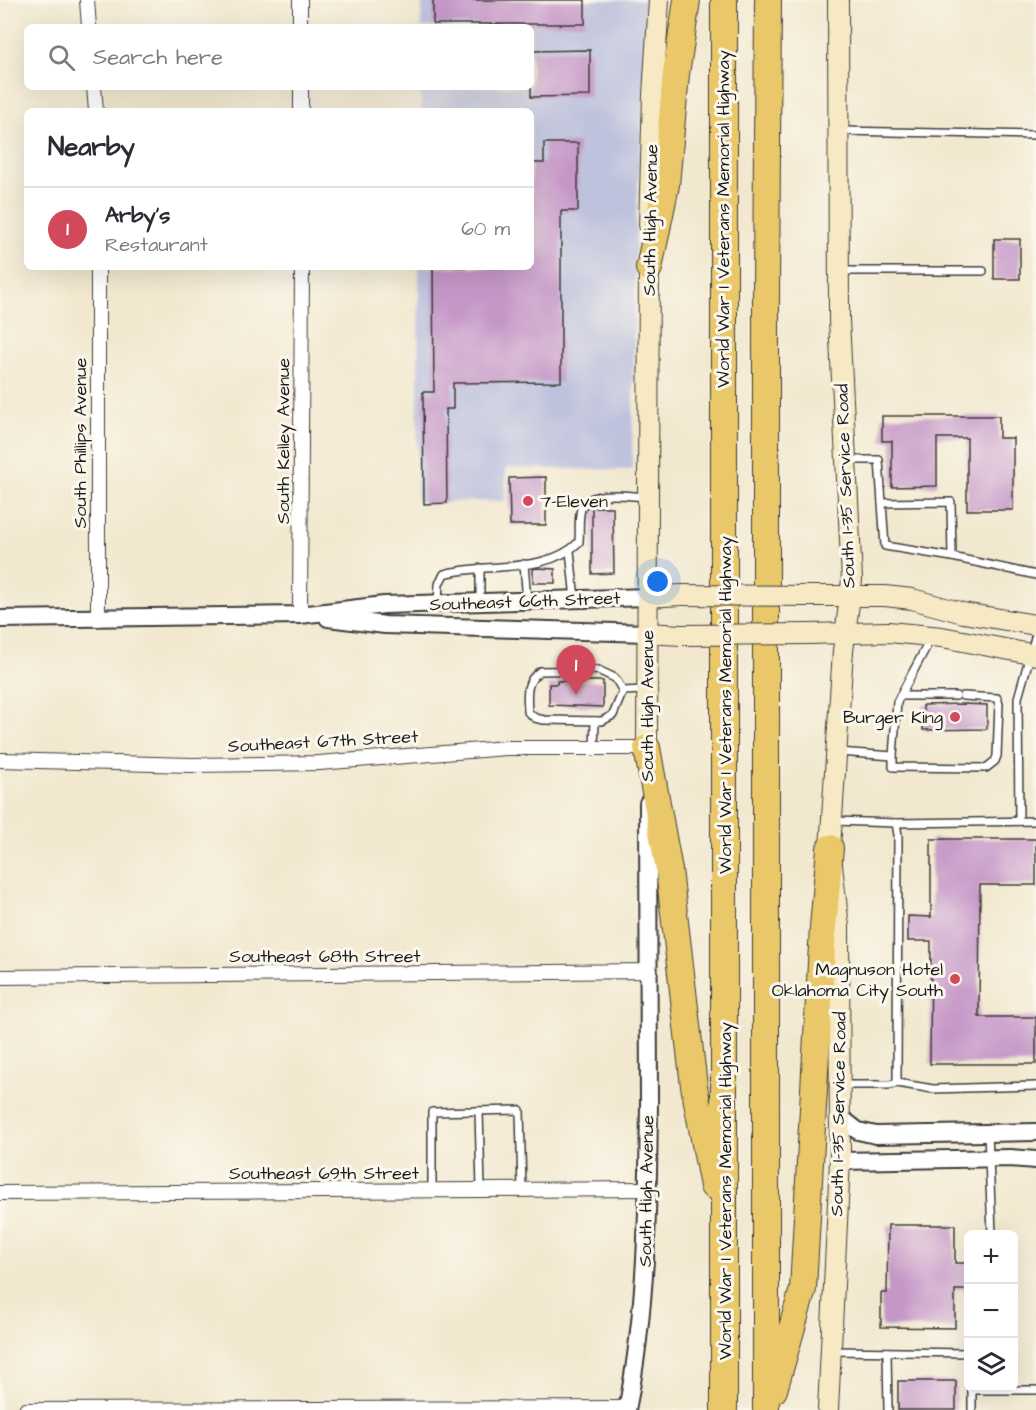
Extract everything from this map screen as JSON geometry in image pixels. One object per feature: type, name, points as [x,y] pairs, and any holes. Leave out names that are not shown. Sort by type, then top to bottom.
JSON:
[{"type":"highway","points":[[649,268],[666,185],[676,74],[687,0]]},
{"type":"highway","name":"World War I Veterans Memorial Highway","points":[[724,0],[724,1410]]},
{"type":"highway","points":[[767,1410],[768,0]]},
{"type":"highway","points":[[647,748],[669,870],[694,1086],[724,1247]]},
{"type":"highway","points":[[767,1410],[804,1289],[823,927],[830,848]]},
{"type":"main road","name":"South High Avenue","points":[[647,748],[650,176],[659,0]]},
{"type":"main road","name":"South I-35 Service Road","points":[[828,1410],[840,1161],[839,927],[830,848],[845,634],[852,580],[844,460],[838,272],[838,0]]},
{"type":"main road","name":"Southeast 66th Street","points":[[648,597],[681,595],[850,596],[912,599],[963,613],[1036,625]]},
{"type":"main road","name":"Southeast 66th Street","points":[[647,633],[681,635],[888,632],[932,636],[1033,655]]},
{"type":"street","points":[[87,0],[89,24]]},
{"type":"street","points":[[300,0],[300,24]]},
{"type":"street","points":[[94,90],[96,108]]},
{"type":"street","points":[[301,90],[301,108]]},
{"type":"street","name":"South Phillips Avenue","points":[[98,270],[98,619]]},
{"type":"street","name":"South Kelley Avenue","points":[[300,615],[302,270]]},
{"type":"street","name":"Southeast 66th Street","points":[[0,619],[300,615],[384,605],[648,597]]},
{"type":"street","name":"Southeast 66th Street","points":[[300,615],[385,625],[647,633]]},
{"type":"street","name":"Southeast 67th Street","points":[[0,760],[192,765],[308,763],[506,748],[647,748]]},
{"type":"street","name":"South High Avenue","points":[[628,1409],[639,1347],[648,1189],[650,971],[647,748]]},
{"type":"street","name":"Southeast 68th Street","points":[[0,977],[650,971]]},
{"type":"street","points":[[840,1117],[858,1131],[876,1135],[1036,1132]]},
{"type":"street","points":[[840,1161],[1036,1160]]},
{"type":"street","name":"Southeast 69th Street","points":[[0,1193],[648,1189]]},
{"type":"street","points":[[26,1410],[628,1409]]},
{"type":"lane","points":[[838,131],[1036,135]]},
{"type":"lane","points":[[838,272],[983,271]]},
{"type":"lane","points":[[844,460],[879,460],[885,546],[952,557],[1036,575]]},
{"type":"lane","points":[[438,603],[439,584],[444,574],[462,569],[500,568],[554,559],[570,551],[579,542],[580,510],[585,501],[596,496],[648,497]]},
{"type":"lane","points":[[882,503],[951,502],[952,557]]},
{"type":"lane","points":[[570,551],[575,599]]},
{"type":"lane","points":[[524,564],[527,601]]},
{"type":"lane","points":[[480,568],[480,602]]},
{"type":"lane","points":[[1019,821],[1018,698],[1033,655],[1036,634]]},
{"type":"lane","points":[[900,696],[997,698],[999,704],[997,756],[991,766],[986,768],[893,767],[897,702],[900,696],[932,636]]},
{"type":"lane","points":[[598,670],[615,678],[623,691],[613,715],[602,722],[544,720],[535,718],[528,712],[527,687],[533,676],[540,671],[598,670]]},
{"type":"lane","points":[[623,691],[647,690]]},
{"type":"lane","points":[[594,748],[595,722]]},
{"type":"lane","points":[[836,752],[893,756]]},
{"type":"lane","points":[[832,820],[896,823],[1036,821]]},
{"type":"lane","points":[[896,823],[897,1083]]},
{"type":"lane","points":[[840,1086],[890,1086],[897,1083],[933,1089],[1036,1086]]},
{"type":"lane","points":[[432,1190],[432,1112],[520,1110],[522,1190]]},
{"type":"lane","points":[[479,1111],[481,1190]]},
{"type":"lane","points":[[988,1132],[992,1230]]},
{"type":"lane","points":[[831,1350],[964,1353]]},
{"type":"lane","points":[[887,1352],[888,1410]]},
{"type":"lane","points":[[1018,1389],[1036,1389]]},
{"type":"lane","points":[[972,1392],[972,1410]]},
{"type":"shaded area","points":[[422,0],[650,0],[636,220],[632,470],[506,468],[505,501],[417,502],[419,270],[534,270],[534,108],[421,108],[421,90],[534,90],[534,24],[421,24]]},
{"type":"building","points":[[433,0],[585,0],[585,24],[433,24]]},
{"type":"building","points":[[590,50],[590,96],[531,97],[531,90],[534,90],[534,51]]},
{"type":"building","points":[[544,143],[578,143],[578,211],[561,211],[561,382],[453,383],[453,409],[446,409],[447,503],[424,504],[423,392],[434,392],[433,270],[534,270],[534,163],[544,163]]},
{"type":"building","points":[[994,239],[1020,239],[1020,279],[994,279]]},
{"type":"building","points":[[882,416],[999,416],[999,438],[1013,438],[1013,510],[967,510],[967,438],[937,438],[937,486],[892,487],[892,441],[882,441]]},
{"type":"building","name":"7-Eleven","points":[[546,477],[546,525],[510,525],[509,478]]},
{"type":"building","points":[[592,507],[613,507],[614,573],[592,574]]},
{"type":"building","points":[[533,569],[555,569],[555,583],[533,583]]},
{"type":"building","points":[[557,681],[603,681],[603,707],[549,705],[549,684],[557,684]]},
{"type":"building","name":"Burger King","points":[[923,705],[987,705],[987,729],[923,730]]},
{"type":"building","name":"Magnuson Hotel Oklahoma City South","points":[[931,839],[1036,839],[1036,885],[980,885],[979,1017],[1036,1017],[1036,1064],[930,1064],[931,941],[908,941],[908,916],[931,917]]},
{"type":"building","points":[[888,1225],[955,1225],[955,1263],[964,1263],[964,1290],[955,1290],[955,1328],[881,1327],[881,1293],[887,1293]]},
{"type":"building","points":[[898,1381],[956,1381],[956,1410],[898,1410]]},
{"type":"place","name":"7-Eleven","points":[[528,501]]},
{"type":"place","name":"Arby's","points":[[576,695]]},
{"type":"place","name":"Burger King","points":[[955,717]]},
{"type":"place","name":"Magnuson Hotel Oklahoma City South","points":[[955,979]]}]
